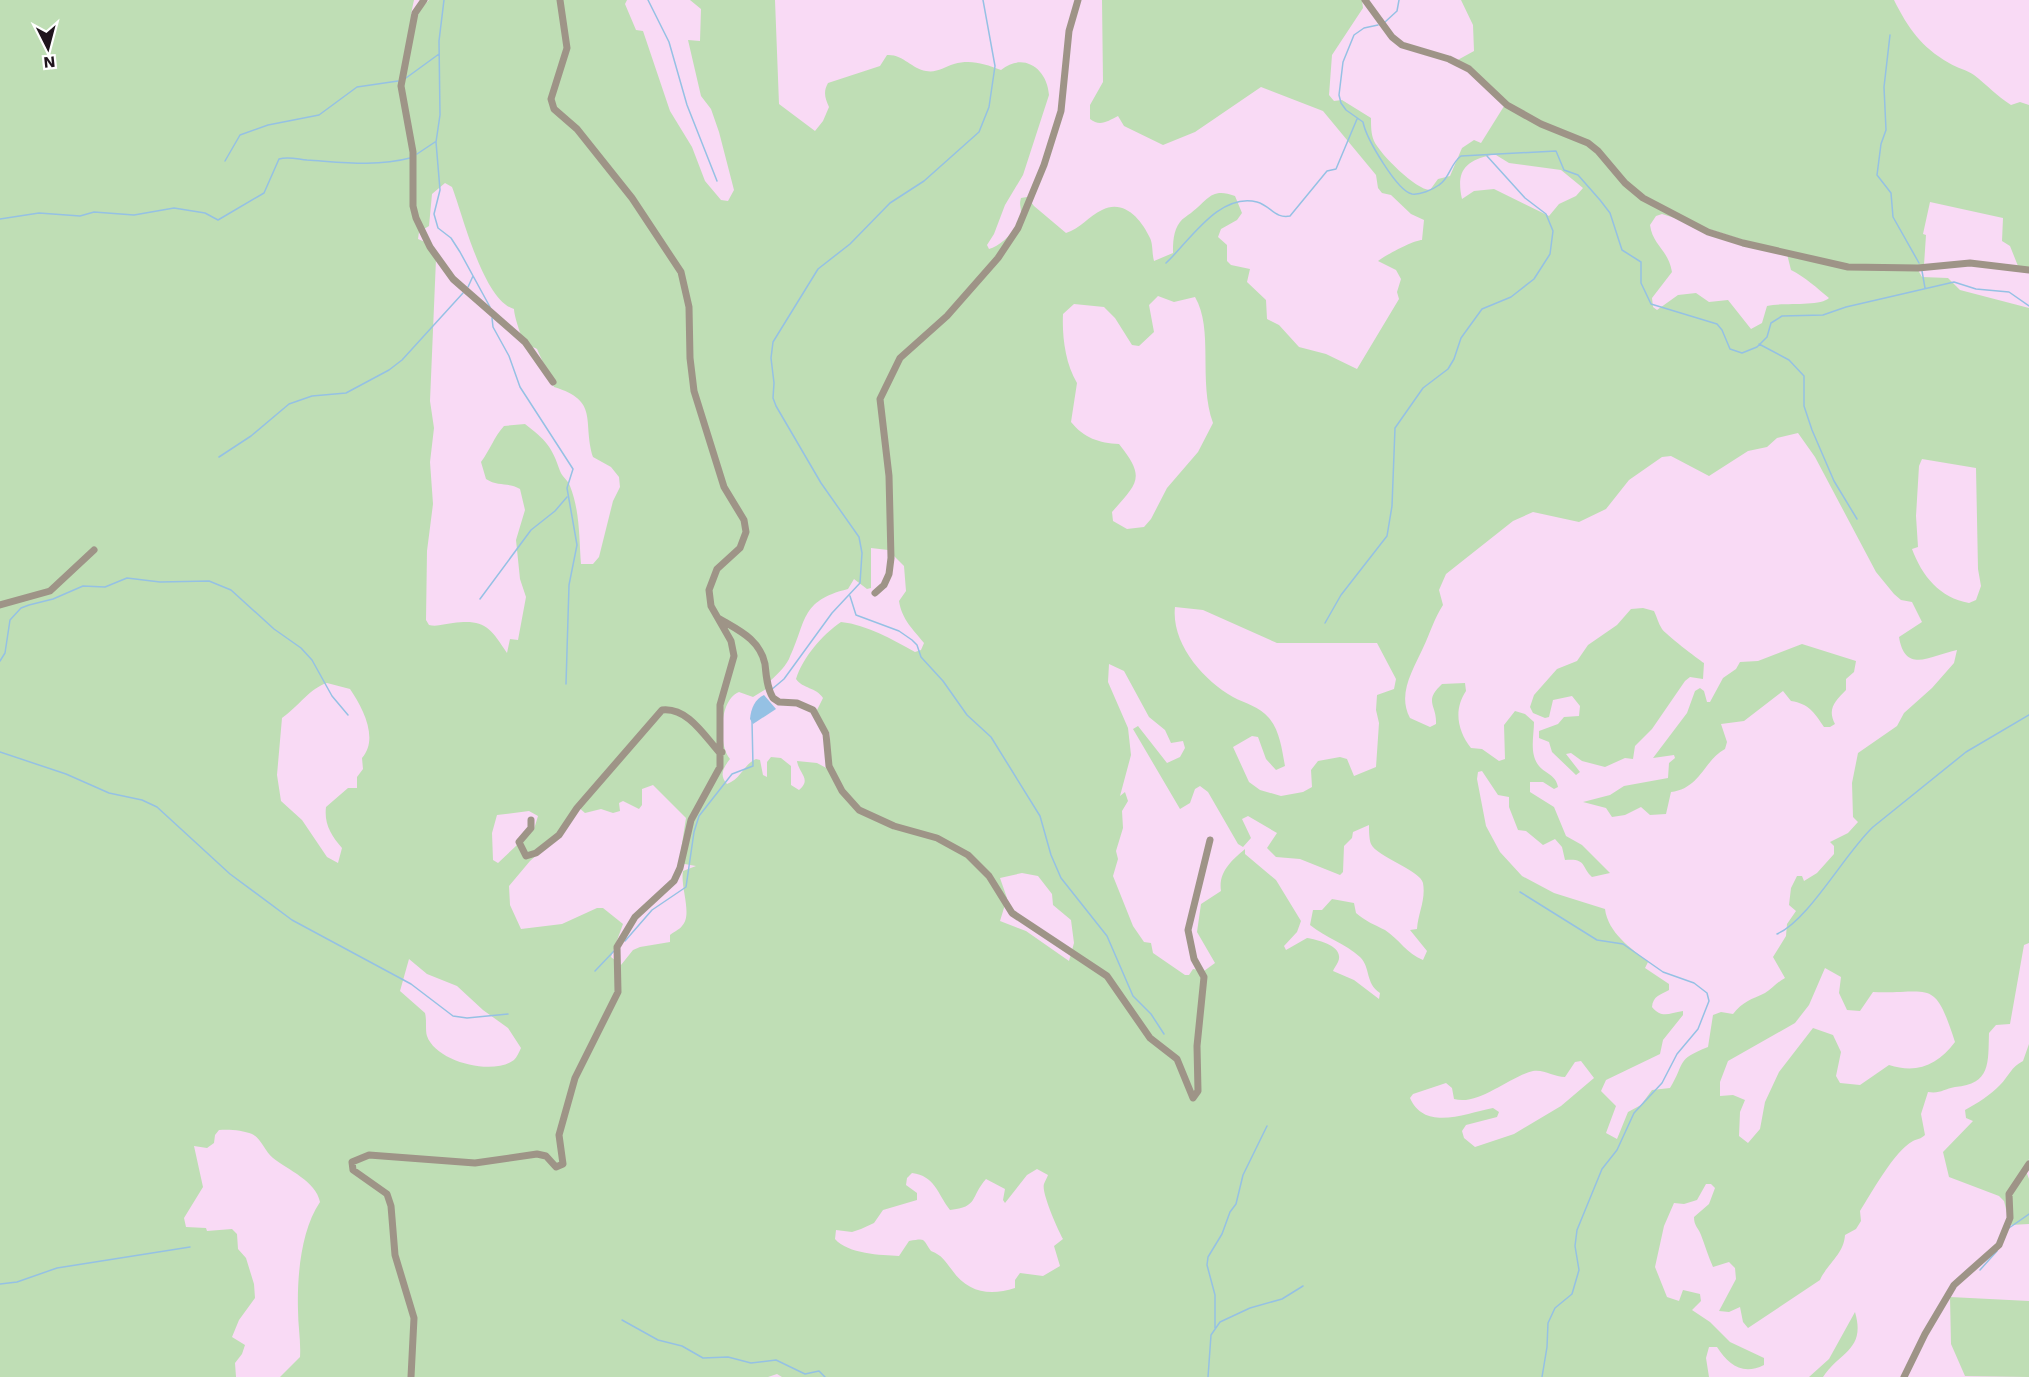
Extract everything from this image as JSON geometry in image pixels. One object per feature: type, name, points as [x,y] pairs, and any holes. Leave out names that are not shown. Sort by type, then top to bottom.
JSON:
[{"type":"street","points":[[424,0],[415,13],[401,86],[413,152],[413,206],[416,218],[430,247],[453,279],[525,342],[553,382]]},
{"type":"street","points":[[411,1377],[414,1318],[395,1255],[391,1206],[387,1194],[353,1170],[352,1162],[369,1155],[475,1163],[537,1154],[546,1156],[556,1167],[562,1164],[559,1135],[575,1078],[618,992],[617,947],[635,917],[674,881],[680,868],[691,820],[714,782],[722,752],[720,705],[734,656],[731,641],[710,602],[709,586],[717,569],[744,542],[746,526],[724,487],[694,391],[690,358],[689,307],[684,280],[679,267],[659,242],[632,198],[577,129],[552,107],[551,99],[567,42],[560,0]]},
{"type":"street","points":[[874,593],[886,579],[891,558],[889,476],[880,399],[900,358],[947,316],[998,258],[1018,228],[1044,165],[1061,111],[1069,31],[1078,0]]},
{"type":"street","points":[[1365,0],[1392,37],[1402,45],[1449,59],[1469,69],[1507,105],[1540,124],[1588,143],[1599,151],[1625,183],[1643,198],[1708,232],[1743,243],[1848,267],[1918,268],[1970,262],[2029,270]]},
{"type":"street","points":[[0,605],[50,591],[94,550]]},
{"type":"street","points":[[718,618],[751,638],[758,646],[763,656],[772,698],[779,702],[806,705],[816,714],[826,734],[829,766],[849,800],[859,810],[873,818],[937,838],[975,860],[989,876],[1012,913],[1107,976],[1150,1038],[1177,1059],[1193,1098],[1198,1091],[1197,1046],[1204,977],[1194,959],[1188,930],[1210,840]]},
{"type":"street","points":[[531,820],[531,828],[519,842],[526,856],[536,853],[560,835],[577,808],[662,710],[674,709],[683,714],[719,752],[722,752]]},
{"type":"street","points":[[1904,1377],[1950,1291],[1961,1277],[1999,1245],[2010,1218],[2009,1194],[2029,1164]]},
{"type":"green space","points":[[0,0],[414,0],[411,14],[415,15],[429,0],[627,0],[625,4],[636,30],[643,31],[670,111],[692,147],[705,181],[721,200],[728,201],[734,190],[711,109],[701,96],[688,40],[700,41],[701,9],[690,0],[775,0],[779,104],[815,131],[823,121],[829,107],[825,95],[828,83],[880,66],[887,55],[898,57],[921,70],[930,71],[966,62],[984,64],[1001,70],[1009,65],[1025,63],[1039,70],[1044,77],[1049,95],[1023,175],[1005,205],[994,234],[987,245],[989,249],[1004,240],[1014,230],[1020,218],[1021,198],[1027,197],[1034,206],[1066,233],[1076,229],[1102,210],[1110,207],[1124,209],[1142,224],[1151,240],[1154,261],[1173,253],[1176,229],[1182,219],[1210,196],[1220,193],[1235,196],[1242,213],[1237,220],[1221,229],[1218,237],[1227,245],[1227,261],[1231,265],[1250,269],[1247,282],[1266,300],[1267,319],[1279,325],[1299,347],[1326,354],[1357,369],[1399,299],[1397,292],[1401,279],[1396,270],[1378,261],[1406,245],[1422,240],[1424,220],[1411,214],[1391,195],[1382,193],[1378,188],[1376,175],[1323,111],[1261,87],[1195,132],[1163,145],[1124,126],[1118,116],[1101,123],[1090,119],[1090,105],[1103,82],[1102,0],[1362,0],[1363,8],[1332,55],[1329,95],[1334,101],[1342,100],[1371,118],[1373,138],[1383,154],[1408,178],[1430,190],[1438,179],[1450,176],[1462,148],[1474,140],[1481,143],[1506,103],[1492,89],[1454,62],[1474,51],[1473,25],[1461,0],[1894,0],[1910,28],[1939,57],[1974,75],[2011,105],[2020,102],[2029,105],[2029,268],[2018,266],[2010,246],[2002,241],[2003,218],[1930,202],[1923,234],[1926,235],[1924,265],[1918,270],[1922,277],[1948,278],[1960,290],[2029,308],[2029,943],[2024,945],[2010,1024],[1996,1025],[1989,1033],[1987,1062],[1981,1077],[1967,1085],[1939,1092],[1928,1092],[1921,1114],[1925,1135],[1906,1146],[1891,1163],[1860,1211],[1861,1221],[1856,1229],[1845,1235],[1842,1248],[1820,1280],[1748,1328],[1743,1322],[1740,1307],[1729,1312],[1719,1311],[1736,1279],[1735,1268],[1729,1262],[1713,1267],[1695,1222],[1694,1217],[1709,1204],[1715,1188],[1711,1184],[1706,1184],[1697,1200],[1684,1204],[1674,1203],[1664,1226],[1655,1267],[1667,1297],[1679,1301],[1683,1290],[1700,1294],[1701,1301],[1692,1310],[1710,1322],[1730,1342],[1764,1358],[1764,1365],[1742,1369],[1726,1359],[1717,1347],[1709,1347],[1706,1358],[1709,1377],[782,1377],[777,1374],[768,1377],[280,1377],[300,1357],[298,1297],[301,1254],[308,1226],[320,1202],[313,1188],[273,1158],[255,1136],[236,1130],[219,1130],[215,1135],[214,1143],[207,1148],[194,1146],[203,1187],[184,1218],[186,1227],[206,1228],[207,1231],[232,1229],[237,1234],[238,1249],[246,1258],[254,1284],[255,1298],[239,1320],[232,1337],[245,1345],[235,1363],[236,1377],[0,1377]],"holes":[[[1496,155],[1509,163],[1561,170],[1583,188],[1576,196],[1559,204],[1549,216],[1494,189],[1474,191],[1462,199],[1461,175],[1468,164]],[[445,183],[452,187],[475,255],[493,290],[503,302],[514,309],[523,340],[528,346],[537,349],[554,387],[578,399],[584,406],[593,457],[611,467],[619,477],[620,487],[613,501],[599,557],[593,564],[581,564],[576,505],[569,484],[561,473],[551,450],[525,424],[504,426],[497,435],[481,462],[486,479],[520,489],[525,510],[516,540],[520,579],[526,597],[518,640],[510,639],[507,653],[491,631],[479,624],[464,622],[432,626],[426,620],[427,551],[433,504],[430,462],[434,428],[430,401],[436,259],[425,242],[418,239],[419,232],[429,226],[432,194]],[[1662,214],[1787,254],[1791,270],[1829,298],[1818,302],[1767,306],[1762,323],[1751,329],[1728,300],[1709,302],[1696,293],[1678,295],[1657,310],[1653,307],[1652,298],[1672,272],[1650,225],[1656,216]],[[1158,296],[1174,302],[1195,297],[1204,324],[1207,390],[1213,423],[1198,452],[1167,488],[1151,519],[1144,527],[1127,529],[1113,521],[1112,512],[1133,486],[1136,473],[1128,455],[1119,444],[1092,439],[1071,422],[1077,383],[1065,349],[1063,314],[1074,304],[1104,307],[1115,318],[1132,345],[1139,346],[1154,332],[1149,305]],[[1798,433],[1815,457],[1876,572],[1901,600],[1912,602],[1922,622],[1899,637],[1902,649],[1907,656],[1921,660],[1957,650],[1954,663],[1932,688],[1904,713],[1897,726],[1858,753],[1852,783],[1853,817],[1858,822],[1848,833],[1830,842],[1834,846],[1834,854],[1817,873],[1804,881],[1802,876],[1797,876],[1791,888],[1789,905],[1796,911],[1787,924],[1786,936],[1773,957],[1785,978],[1765,993],[1744,1004],[1733,1014],[1721,1012],[1713,1015],[1708,1047],[1686,1059],[1670,1088],[1652,1090],[1641,1105],[1628,1112],[1617,1139],[1606,1133],[1616,1106],[1601,1091],[1606,1080],[1660,1054],[1663,1040],[1683,1015],[1683,1011],[1663,1014],[1652,1007],[1655,998],[1669,990],[1669,984],[1645,968],[1648,962],[1615,933],[1605,909],[1554,893],[1522,876],[1500,852],[1486,826],[1477,779],[1478,772],[1482,771],[1498,795],[1509,797],[1509,807],[1518,830],[1526,831],[1543,845],[1555,839],[1562,847],[1565,860],[1577,860],[1583,864],[1592,877],[1610,873],[1582,845],[1566,836],[1554,807],[1530,792],[1530,782],[1543,782],[1554,789],[1558,787],[1553,777],[1539,766],[1534,756],[1534,722],[1525,714],[1515,711],[1504,725],[1505,759],[1499,761],[1482,749],[1471,748],[1463,735],[1458,713],[1466,691],[1465,683],[1442,684],[1436,690],[1432,699],[1436,724],[1430,727],[1410,718],[1406,709],[1406,691],[1411,673],[1443,605],[1439,590],[1446,574],[1513,521],[1533,512],[1579,522],[1606,509],[1629,480],[1662,457],[1671,456],[1709,476],[1748,451],[1767,447],[1777,438]],[[1922,459],[1976,468],[1978,569],[1981,586],[1976,600],[1969,603],[1959,600],[1949,596],[1933,584],[1916,559],[1912,549],[1918,547],[1916,516],[1919,466]],[[871,548],[888,550],[904,566],[906,591],[899,601],[900,608],[905,619],[924,643],[921,650],[915,652],[870,629],[841,622],[814,647],[796,679],[823,698],[816,712],[830,734],[830,770],[817,763],[797,761],[805,779],[799,790],[791,785],[791,766],[781,758],[771,757],[767,762],[767,777],[763,775],[760,760],[756,759],[748,764],[736,779],[727,784],[723,778],[723,771],[730,759],[722,734],[722,723],[727,704],[739,692],[753,697],[766,689],[767,684],[789,659],[807,615],[813,607],[832,594],[848,589],[854,579],[867,589],[871,588]],[[1175,607],[1203,610],[1277,643],[1377,643],[1396,679],[1394,689],[1377,695],[1376,710],[1379,723],[1376,767],[1354,776],[1347,759],[1340,757],[1318,761],[1311,770],[1312,787],[1303,792],[1281,796],[1260,790],[1249,782],[1233,747],[1252,736],[1258,737],[1266,759],[1276,770],[1285,766],[1276,729],[1261,711],[1233,697],[1211,681],[1200,671],[1184,647],[1175,621]],[[1109,664],[1124,671],[1149,717],[1165,730],[1171,743],[1183,741],[1185,748],[1180,757],[1167,763],[1138,726],[1133,729],[1180,809],[1190,803],[1195,789],[1200,786],[1208,792],[1238,844],[1243,847],[1251,838],[1242,819],[1248,816],[1277,833],[1267,848],[1276,857],[1300,859],[1340,875],[1343,872],[1344,846],[1352,838],[1353,832],[1369,825],[1370,842],[1375,849],[1415,874],[1423,883],[1417,929],[1410,930],[1427,951],[1423,960],[1412,954],[1385,930],[1366,921],[1356,913],[1354,903],[1332,899],[1322,910],[1313,910],[1310,925],[1360,957],[1366,966],[1372,985],[1380,993],[1379,999],[1354,980],[1333,971],[1339,956],[1338,952],[1329,945],[1307,938],[1286,950],[1284,946],[1297,932],[1301,921],[1276,880],[1245,854],[1245,849],[1224,872],[1221,891],[1201,904],[1197,932],[1215,963],[1204,971],[1193,969],[1189,975],[1185,975],[1153,953],[1151,943],[1144,942],[1133,926],[1113,876],[1118,859],[1116,851],[1123,828],[1122,811],[1128,801],[1125,792],[1120,796],[1131,755],[1128,728],[1108,682]],[[327,683],[350,689],[364,714],[369,733],[367,750],[362,758],[363,769],[357,777],[357,788],[348,788],[326,807],[329,829],[342,848],[338,863],[327,857],[302,820],[281,801],[277,775],[282,718],[310,693]],[[653,785],[686,818],[679,863],[696,866],[683,871],[685,921],[670,935],[670,942],[633,950],[621,965],[611,957],[623,924],[603,908],[597,908],[562,924],[521,929],[510,905],[509,886],[530,861],[561,833],[577,806],[585,813],[601,809],[613,813],[620,811],[619,803],[623,801],[639,809],[642,805],[642,789]],[[529,811],[538,816],[534,829],[498,863],[493,860],[492,833],[497,815]],[[1022,873],[1038,876],[1052,894],[1053,905],[1071,920],[1074,943],[1069,961],[1026,931],[1000,921],[1007,898],[1000,878]],[[409,959],[427,974],[457,986],[483,1010],[508,1028],[521,1048],[514,1060],[505,1065],[493,1067],[466,1064],[441,1053],[432,1045],[426,1034],[425,1013],[400,991]],[[1825,968],[1841,977],[1839,993],[1847,1010],[1860,1011],[1873,992],[1928,993],[1942,1007],[1955,1042],[1941,1057],[1926,1066],[1899,1068],[1889,1065],[1860,1085],[1840,1083],[1836,1076],[1841,1052],[1833,1035],[1813,1028],[1779,1072],[1765,1102],[1760,1129],[1748,1143],[1739,1136],[1740,1112],[1745,1100],[1733,1095],[1720,1096],[1720,1082],[1728,1061],[1795,1023],[1809,1005]],[[1581,1061],[1594,1078],[1561,1106],[1514,1134],[1475,1147],[1464,1138],[1462,1131],[1466,1125],[1497,1117],[1499,1112],[1493,1108],[1447,1118],[1436,1117],[1426,1115],[1410,1098],[1413,1094],[1446,1083],[1452,1088],[1454,1099],[1464,1100],[1483,1095],[1533,1071],[1565,1077],[1575,1062]],[[1037,1169],[1048,1175],[1044,1184],[1045,1195],[1063,1239],[1054,1246],[1060,1266],[1043,1276],[1020,1273],[1015,1280],[1015,1288],[997,1292],[972,1288],[958,1278],[943,1259],[921,1240],[909,1241],[899,1256],[856,1251],[835,1239],[836,1230],[852,1232],[861,1229],[874,1223],[883,1210],[917,1200],[917,1193],[906,1185],[907,1178],[912,1173],[931,1182],[950,1210],[970,1204],[986,1179],[1005,1189],[1003,1200],[1005,1203],[1027,1175]]]},
{"type":"green space","points":[[1643,608],[1654,611],[1664,631],[1704,663],[1703,679],[1690,677],[1685,681],[1652,729],[1635,746],[1633,759],[1625,758],[1605,767],[1582,761],[1571,753],[1566,754],[1580,772],[1576,775],[1552,752],[1549,742],[1539,738],[1539,731],[1558,724],[1564,717],[1579,716],[1580,706],[1572,696],[1553,700],[1549,717],[1545,718],[1533,713],[1530,707],[1534,695],[1557,669],[1577,661],[1588,645],[1617,625],[1631,609]]},
{"type":"green space","points":[[1802,644],[1856,661],[1854,672],[1846,679],[1846,690],[1833,706],[1832,714],[1835,724],[1824,727],[1810,710],[1802,704],[1791,701],[1783,691],[1744,721],[1721,724],[1727,742],[1725,749],[1712,760],[1696,780],[1681,790],[1671,792],[1666,814],[1650,815],[1641,807],[1625,815],[1612,817],[1606,808],[1583,802],[1610,795],[1624,786],[1668,778],[1669,763],[1675,758],[1674,755],[1653,758],[1687,713],[1695,691],[1700,688],[1704,691],[1707,702],[1710,702],[1723,678],[1736,669],[1740,662],[1758,661]]},
{"type":"green space","points":[[2029,1044],[2029,1159],[2025,1168],[2029,1179],[2029,1224],[2010,1225],[2004,1201],[1999,1196],[1949,1177],[1943,1152],[1973,1121],[1966,1118],[1965,1110],[1984,1099],[2000,1085],[2023,1061]]},
{"type":"green space","points":[[1950,1297],[2029,1301],[2029,1377],[1965,1376],[1951,1344]]},
{"type":"green space","points":[[1855,1312],[1857,1335],[1850,1349],[1823,1377],[1809,1377],[1829,1359]]},
{"type":"water","points":[[764,695],[776,709],[753,724],[750,719],[752,708],[756,701]]},
{"type":"waterway","points":[[444,0],[439,41],[440,115],[436,142],[440,190],[434,214],[438,228],[451,238],[490,307]]},
{"type":"waterway","points":[[648,0],[669,42],[687,105],[717,181]]},
{"type":"waterway","points":[[771,690],[784,679],[832,613],[860,583],[862,553],[859,537],[821,483],[776,406],[773,398],[771,358],[773,342],[818,269],[850,244],[890,203],[924,181],[979,132],[989,107],[995,66],[983,0]]},
{"type":"waterway","points":[[1385,22],[1397,11],[1399,0]]},
{"type":"waterway","points":[[1378,25],[1364,28],[1354,35],[1343,62],[1339,95],[1346,110],[1363,122],[1370,140],[1398,184],[1412,194],[1426,192],[1446,179],[1454,163],[1461,156],[1556,151],[1564,170],[1578,175],[1610,213],[1622,250],[1641,262],[1641,283],[1651,304],[1717,324],[1730,349],[1742,353],[1757,347],[1767,337],[1771,323],[1782,316],[1823,315],[1846,307],[1954,282],[1976,289],[2009,292],[2029,306]]},
{"type":"waterway","points":[[1890,35],[1884,87],[1886,130],[1881,144],[1877,175],[1891,193],[1893,217],[1919,263]]},
{"type":"waterway","points":[[406,78],[439,54]]},
{"type":"waterway","points":[[225,161],[240,135],[268,125],[319,115],[357,87],[398,81]]},
{"type":"waterway","points":[[1166,263],[1206,221],[1230,204],[1243,201],[1257,202],[1280,216],[1290,216],[1327,171],[1336,169],[1357,119]]},
{"type":"waterway","points":[[417,154],[435,142]]},
{"type":"waterway","points":[[1325,623],[1341,595],[1387,536],[1392,506],[1395,428],[1423,388],[1448,369],[1461,338],[1482,309],[1511,297],[1534,279],[1550,254],[1553,231],[1546,214],[1525,198],[1487,156]]},
{"type":"waterway","points":[[0,219],[39,213],[80,216],[94,212],[134,215],[174,208],[205,213],[218,220],[264,193],[279,159],[371,163],[410,158]]},
{"type":"waterway","points":[[1922,271],[1925,288]]},
{"type":"waterway","points":[[468,287],[473,276]]},
{"type":"waterway","points":[[219,457],[251,436],[289,404],[312,396],[346,393],[389,370],[402,360],[463,293]]},
{"type":"waterway","points":[[492,318],[493,327],[509,356],[520,387],[573,469],[567,488],[577,545],[569,585],[566,684]]},
{"type":"waterway","points":[[1759,344],[1789,360],[1804,376],[1804,406],[1812,430],[1834,481],[1857,519]]},
{"type":"waterway","points":[[480,599],[531,530],[555,511],[567,497]]},
{"type":"waterway","points":[[0,661],[5,653],[10,620],[21,608],[53,599],[83,586],[105,587],[127,578],[160,582],[209,581],[231,590],[274,629],[301,648],[312,660],[332,696],[348,715]]},
{"type":"waterway","points":[[850,596],[856,615],[899,631],[912,640],[917,645],[921,657],[943,681],[967,715],[991,737],[1040,816],[1051,855],[1061,878],[1107,936],[1133,996],[1151,1014],[1164,1034]]},
{"type":"waterway","points":[[1777,934],[1802,915],[1873,827],[1966,752],[2029,715]]},
{"type":"waterway","points":[[625,941],[652,910],[686,887],[694,832],[699,816],[732,774],[753,766],[752,721]]},
{"type":"waterway","points":[[0,752],[66,774],[109,793],[142,800],[157,807],[230,874],[292,920],[411,984],[453,1016],[467,1018],[508,1014]]},
{"type":"waterway","points":[[1520,892],[1597,940],[1623,944],[1663,972],[1694,983],[1707,993],[1709,1001],[1698,1029],[1677,1054],[1662,1083],[1634,1113],[1617,1150],[1602,1169],[1577,1230],[1575,1246],[1579,1270],[1572,1294],[1555,1308],[1548,1323],[1542,1377]]},
{"type":"waterway","points":[[595,971],[614,951]]},
{"type":"waterway","points":[[1215,1328],[1215,1295],[1207,1265],[1208,1257],[1236,1204],[1243,1175],[1267,1126]]},
{"type":"waterway","points":[[2009,1228],[2029,1214]]},
{"type":"waterway","points":[[0,1284],[17,1282],[57,1268],[190,1247]]},
{"type":"waterway","points":[[1980,1270],[1997,1251]]},
{"type":"waterway","points":[[1208,1377],[1211,1335],[1220,1322],[1250,1308],[1282,1299],[1303,1286]]},
{"type":"waterway","points":[[622,1320],[658,1340],[682,1346],[703,1358],[728,1357],[751,1363],[776,1360],[805,1374],[819,1371],[825,1377]]}]
